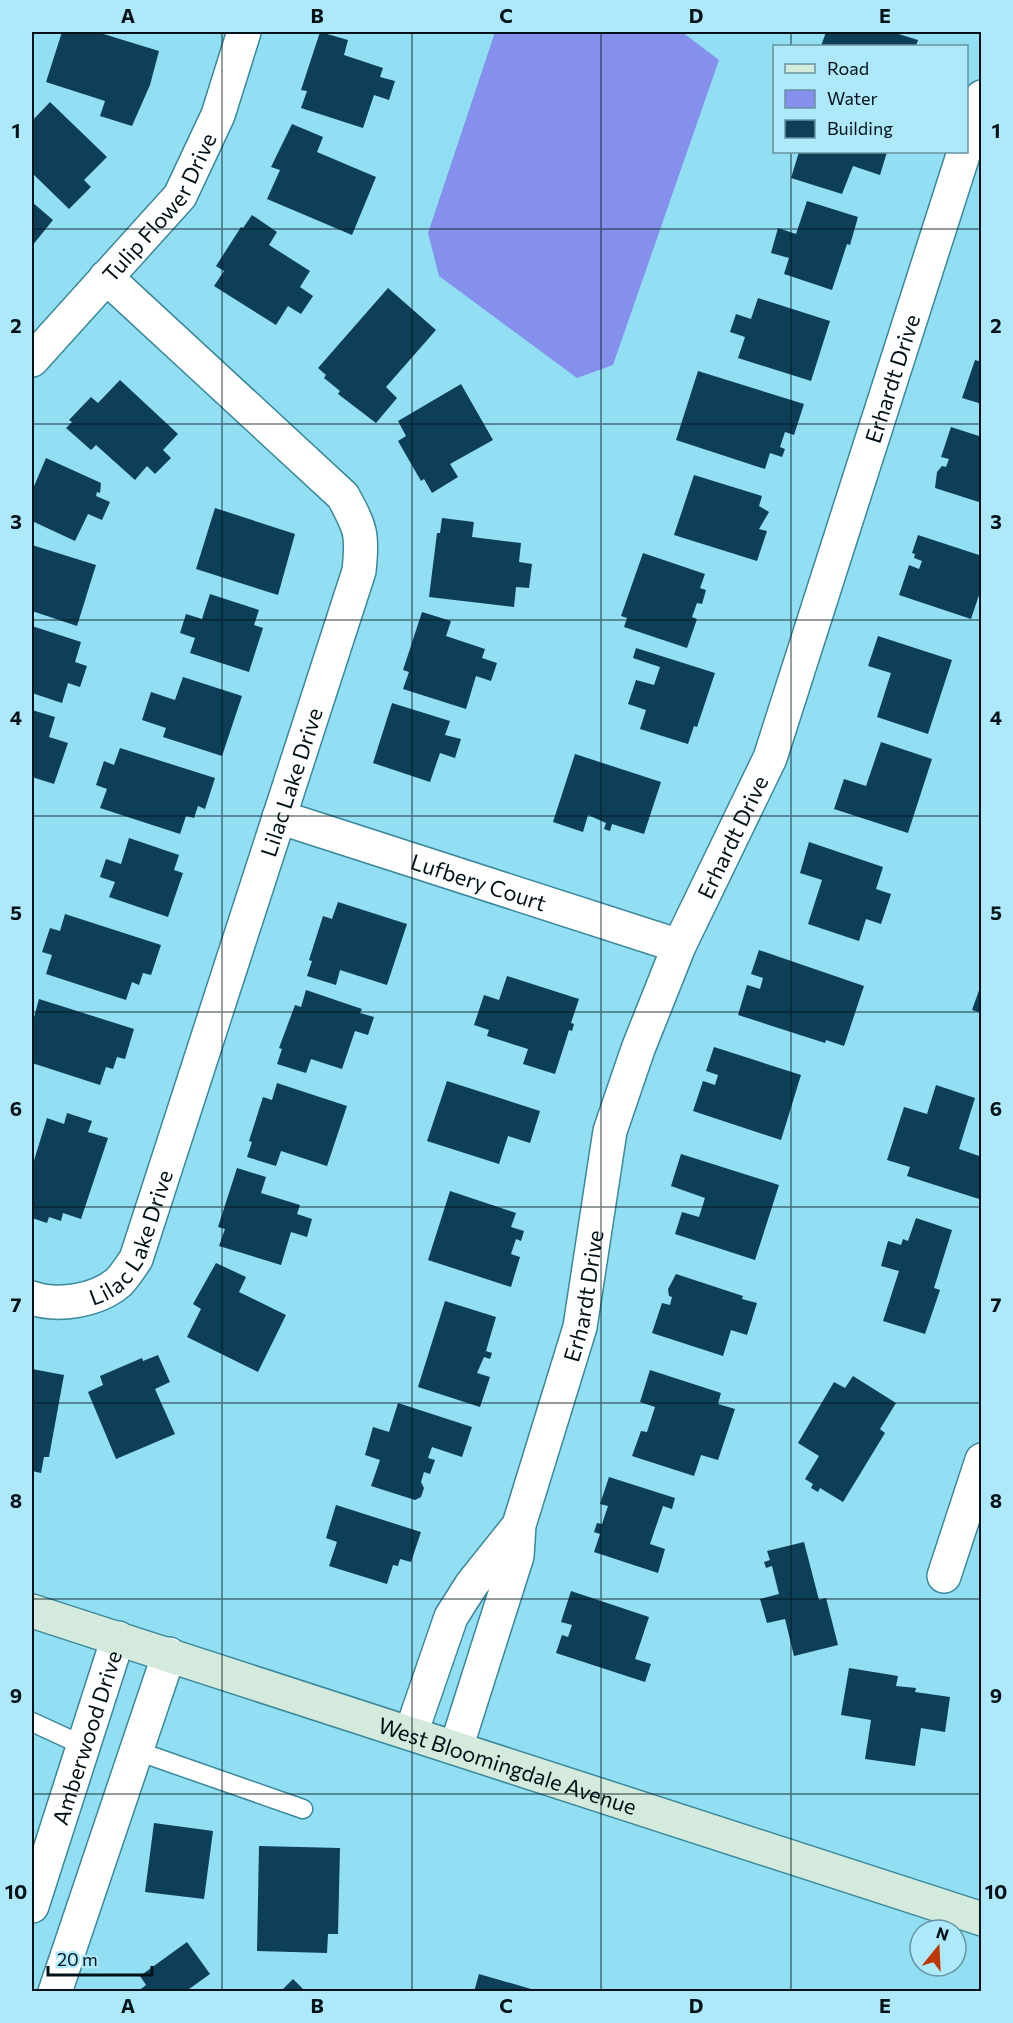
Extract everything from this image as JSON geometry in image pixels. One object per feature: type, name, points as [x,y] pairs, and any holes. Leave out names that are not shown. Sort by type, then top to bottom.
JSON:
[{"type":"main road","name":"West Bloomingdale Avenue","points":[[32,1611],[981,1918]]},
{"type":"street","name":"Tulip Flower Drive","points":[[32,360],[180,196],[218,115],[244,32]]},
{"type":"street","points":[[968,138],[981,97]]},
{"type":"street","name":"Erhardt Drive","points":[[456,1748],[517,1556],[519,1525],[580,1327],[610,1131],[638,1048],[679,946],[770,758],[964,153]]},
{"type":"street","name":"Lilac Lake Drive","points":[[32,1298],[69,1302],[89,1297],[118,1282],[136,1259],[359,571],[363,541],[343,496],[106,277]]},
{"type":"street","name":"Lufbery Court","points":[[279,817],[679,946]]},
{"type":"street","points":[[944,1576],[981,1461]]},
{"type":"street","name":"Erhardt Drive","points":[[411,1733],[452,1617],[472,1584],[500,1553],[519,1525]]},
{"type":"street","name":"Amberwood Drive","points":[[32,1906],[118,1638]]},
{"type":"street","points":[[55,1992],[169,1654]]},
{"type":"lane","points":[[32,1722],[82,1745]]},
{"type":"lane","points":[[137,1751],[303,1809]]},
{"type":"water","points":[[495,32],[682,32],[719,60],[613,365],[577,378],[439,276],[428,233]]},
{"type":"building","points":[[62,32],[97,32],[159,51],[150,85],[132,126],[100,116],[105,101],[46,82]]},
{"type":"building","points":[[320,32],[348,40],[344,55],[383,68],[380,77],[395,81],[389,100],[374,95],[363,128],[301,108],[307,91],[301,90]]},
{"type":"building","points":[[826,32],[838,34],[839,32],[892,32],[918,40],[916,45],[821,45]]},
{"type":"building","points":[[50,102],[107,157],[84,180],[91,187],[69,209],[32,173],[32,121]]},
{"type":"building","points":[[292,124],[323,137],[317,152],[376,177],[352,235],[267,199],[280,170],[271,167]]},
{"type":"building","points":[[799,153],[887,153],[880,175],[853,166],[842,194],[791,178]]},
{"type":"building","points":[[807,201],[858,217],[850,245],[847,244],[832,290],[784,274],[789,258],[771,253],[778,228],[796,234]]},
{"type":"building","points":[[32,202],[53,220],[32,246]]},
{"type":"building","points":[[252,215],[277,232],[269,245],[310,271],[300,287],[313,296],[301,314],[288,306],[276,325],[214,286],[224,271],[216,266],[241,227],[243,228]]},
{"type":"building","points":[[388,288],[436,330],[386,387],[397,398],[376,423],[338,394],[340,391],[324,378],[326,375],[318,368]]},
{"type":"building","points":[[758,298],[830,321],[811,381],[738,358],[745,337],[730,332],[736,314],[751,319]]},
{"type":"building","points":[[975,360],[982,362],[982,404],[962,398]]},
{"type":"building","points":[[698,371],[804,404],[794,435],[785,432],[780,447],[785,449],[782,457],[770,453],[765,469],[676,440]]},
{"type":"building","points":[[120,380],[178,434],[163,450],[171,458],[155,474],[147,466],[135,480],[96,445],[91,450],[66,428],[72,422],[69,420],[91,397],[98,403]]},
{"type":"building","points":[[461,384],[493,440],[450,464],[458,477],[432,493],[424,479],[421,481],[398,441],[406,436],[398,421]]},
{"type":"building","points":[[951,427],[982,437],[982,503],[935,488],[937,472],[942,466],[946,467],[949,459],[941,457]]},
{"type":"building","points":[[46,458],[101,483],[100,493],[97,492],[96,496],[110,502],[102,520],[88,514],[75,541],[32,521],[32,491]]},
{"type":"building","points":[[694,475],[762,496],[759,506],[769,512],[759,529],[767,531],[757,561],[674,535]]},
{"type":"building","points":[[215,508],[295,534],[278,595],[196,569]]},
{"type":"building","points":[[442,518],[474,522],[472,537],[521,543],[519,562],[532,564],[529,588],[516,587],[514,607],[429,597],[437,533],[440,533]]},
{"type":"building","points":[[918,535],[982,556],[982,586],[971,619],[899,595],[909,565],[919,569],[922,561],[914,558],[915,554],[912,553]]},
{"type":"building","points":[[32,545],[96,565],[77,626],[32,611]]},
{"type":"building","points":[[643,553],[705,574],[700,588],[706,590],[702,604],[697,603],[692,617],[697,619],[687,648],[624,627],[627,618],[621,616]]},
{"type":"building","points":[[210,594],[259,610],[254,625],[263,628],[249,672],[190,653],[195,638],[180,633],[186,614],[202,619]]},
{"type":"building","points":[[422,612],[451,621],[446,636],[485,649],[482,658],[497,663],[491,681],[476,676],[466,709],[403,689],[409,672],[403,670]]},
{"type":"building","points":[[32,626],[81,642],[75,662],[87,666],[80,687],[68,683],[62,703],[32,693]]},
{"type":"building","points":[[878,636],[952,660],[928,734],[877,717],[891,673],[868,666]]},
{"type":"building","points":[[636,648],[715,673],[697,727],[694,726],[688,744],[640,729],[646,710],[628,704],[636,680],[654,685],[660,667],[633,658]]},
{"type":"building","points":[[183,677],[242,696],[222,756],[163,737],[166,728],[142,720],[151,692],[175,700]]},
{"type":"building","points":[[392,703],[450,721],[445,735],[461,739],[455,758],[440,753],[430,782],[373,763]]},
{"type":"building","points":[[32,710],[55,717],[49,737],[68,743],[54,784],[32,777]]},
{"type":"building","points":[[881,742],[932,759],[908,833],[834,809],[844,779],[866,786]]},
{"type":"building","points":[[120,748],[215,778],[205,809],[198,806],[194,818],[186,816],[180,834],[100,808],[107,789],[96,785],[104,761],[114,765]]},
{"type":"building","points":[[575,754],[661,782],[644,834],[612,824],[610,831],[604,829],[606,823],[588,815],[583,832],[553,822]]},
{"type":"building","points":[[129,838],[179,855],[174,870],[183,873],[168,917],[109,897],[115,882],[100,877],[106,859],[121,864]]},
{"type":"building","points":[[809,842],[883,867],[876,889],[891,894],[881,924],[866,919],[859,941],[808,924],[822,880],[800,873]]},
{"type":"building","points":[[338,902],[407,924],[387,985],[340,970],[336,985],[307,976],[312,961],[309,960],[323,916],[332,919]]},
{"type":"building","points":[[65,914],[161,945],[151,975],[143,973],[139,985],[132,982],[126,1000],[46,974],[52,955],[42,952],[50,928],[60,931]]},
{"type":"building","points":[[759,950],[864,986],[844,1046],[826,1040],[825,1043],[738,1015],[747,985],[760,989],[763,978],[751,974]]},
{"type":"building","points":[[507,976],[579,999],[571,1023],[574,1024],[572,1031],[569,1030],[555,1074],[523,1064],[528,1049],[487,1036],[489,1030],[474,1025],[484,995],[499,1000]]},
{"type":"building","points":[[982,982],[982,1013],[972,1010]]},
{"type":"building","points":[[306,990],[362,1009],[360,1013],[374,1017],[368,1035],[355,1031],[342,1069],[311,1059],[306,1073],[277,1064],[282,1049],[279,1048],[295,1005],[301,1007]]},
{"type":"building","points":[[39,999],[134,1029],[125,1059],[117,1057],[113,1069],[106,1067],[100,1085],[32,1063],[32,1016],[34,1017]]},
{"type":"building","points":[[714,1047],[801,1075],[781,1140],[693,1111],[703,1081],[715,1085],[718,1075],[706,1071]]},
{"type":"building","points":[[447,1081],[540,1111],[530,1143],[508,1136],[499,1164],[427,1141]]},
{"type":"building","points":[[277,1083],[347,1106],[327,1166],[281,1151],[276,1166],[247,1157],[252,1142],[249,1141],[263,1097],[272,1100]]},
{"type":"building","points":[[936,1085],[975,1098],[959,1149],[982,1157],[979,1199],[907,1176],[910,1167],[887,1160],[904,1107],[927,1114]]},
{"type":"building","points":[[67,1113],[92,1121],[88,1132],[108,1138],[81,1219],[63,1213],[61,1221],[49,1217],[47,1223],[32,1218],[32,1167],[47,1118],[64,1124]]},
{"type":"building","points":[[681,1154],[779,1185],[755,1260],[675,1234],[682,1212],[699,1217],[705,1198],[671,1186]]},
{"type":"building","points":[[237,1168],[266,1177],[261,1193],[300,1205],[297,1214],[312,1219],[307,1237],[291,1232],[281,1265],[219,1246],[225,1229],[218,1227]]},
{"type":"building","points":[[450,1191],[516,1213],[511,1227],[524,1231],[521,1241],[516,1239],[511,1254],[520,1257],[511,1287],[428,1260]]},
{"type":"building","points":[[916,1218],[952,1230],[934,1288],[940,1290],[925,1334],[883,1321],[899,1271],[881,1266],[888,1241],[901,1245],[903,1239],[908,1241]]},
{"type":"building","points":[[216,1263],[246,1277],[239,1292],[286,1315],[258,1372],[187,1337],[201,1309],[193,1304]]},
{"type":"building","points":[[676,1274],[743,1296],[742,1299],[757,1303],[747,1335],[731,1330],[723,1356],[652,1333],[662,1303],[670,1305],[672,1297],[669,1296],[668,1289]]},
{"type":"building","points":[[445,1301],[496,1317],[486,1351],[492,1353],[490,1359],[484,1357],[477,1373],[490,1377],[480,1407],[418,1387]]},
{"type":"building","points":[[158,1355],[170,1382],[155,1389],[175,1434],[116,1459],[88,1392],[103,1385],[100,1376],[142,1358],[143,1361]]},
{"type":"building","points":[[32,1369],[64,1375],[49,1457],[44,1457],[41,1473],[32,1471]]},
{"type":"building","points":[[650,1370],[721,1393],[718,1404],[735,1409],[718,1460],[701,1455],[694,1476],[632,1456],[641,1431],[647,1432],[655,1407],[640,1402]]},
{"type":"building","points":[[853,1376],[896,1403],[880,1429],[885,1433],[843,1502],[820,1488],[818,1492],[811,1488],[813,1484],[805,1479],[819,1456],[798,1443],[834,1382],[845,1388]]},
{"type":"building","points":[[398,1403],[472,1427],[462,1457],[432,1447],[428,1458],[435,1460],[430,1474],[424,1472],[421,1482],[424,1488],[421,1497],[415,1500],[371,1486],[380,1460],[365,1455],[373,1427],[389,1432]]},
{"type":"building","points":[[609,1477],[675,1498],[672,1509],[663,1506],[650,1544],[665,1549],[658,1573],[594,1552],[600,1534],[594,1532],[597,1523],[602,1524],[608,1506],[600,1504]]},
{"type":"building","points":[[336,1505],[421,1532],[411,1562],[400,1559],[398,1566],[393,1565],[387,1584],[329,1566],[337,1542],[326,1538]]},
{"type":"building","points":[[804,1542],[819,1600],[826,1598],[838,1645],[794,1656],[785,1619],[767,1623],[760,1599],[779,1594],[772,1566],[766,1568],[764,1562],[770,1560],[767,1551]]},
{"type":"building","points":[[571,1591],[649,1617],[635,1659],[651,1664],[645,1682],[556,1653],[562,1635],[568,1637],[572,1625],[561,1622]]},
{"type":"building","points":[[849,1668],[898,1676],[896,1686],[916,1688],[915,1692],[950,1697],[945,1732],[921,1728],[915,1766],[865,1759],[871,1720],[841,1715]]},
{"type":"building","points":[[154,1823],[213,1831],[204,1899],[145,1892]]},
{"type":"building","points":[[259,1846],[340,1848],[338,1934],[328,1934],[327,1953],[257,1951]]},
{"type":"building","points":[[187,1942],[210,1974],[185,1992],[137,1992],[146,1985],[140,1976]]},
{"type":"building","points":[[479,1974],[538,1991],[538,1992],[474,1992]]},
{"type":"building","points":[[293,1979],[306,1992],[280,1992]]}]
